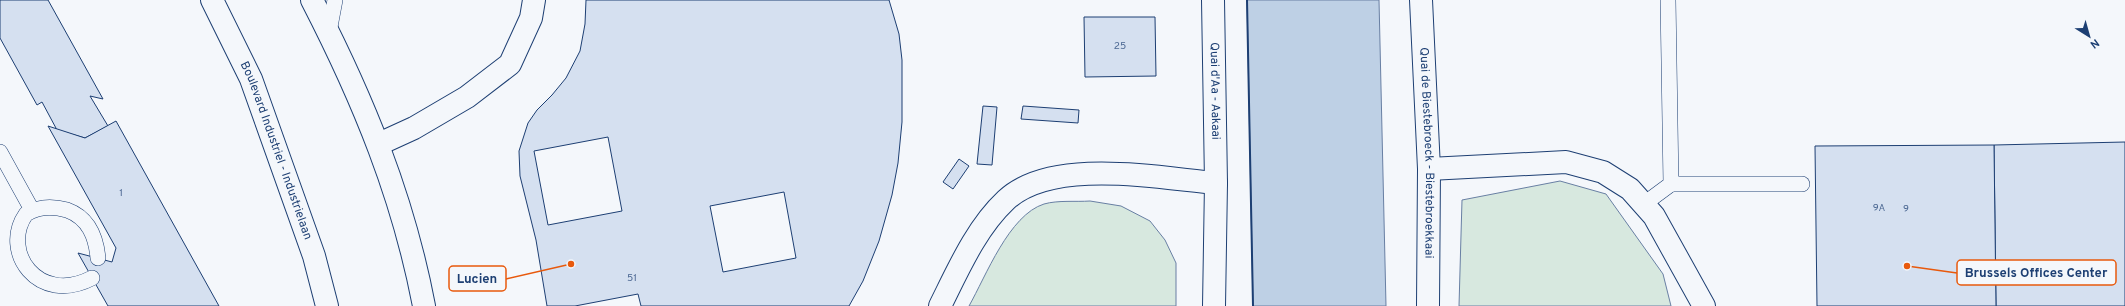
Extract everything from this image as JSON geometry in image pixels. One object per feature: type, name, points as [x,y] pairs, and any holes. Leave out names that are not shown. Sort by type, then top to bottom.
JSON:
[{"type":"main road","name":"Boulevard Industriel - Industrielaan","points":[[212,0],[251,79],[314,256],[327,306]]},
{"type":"main road","points":[[312,0],[329,32],[379,144],[413,252],[424,306]]},
{"type":"main road","points":[[379,144],[414,128],[467,97],[510,64],[531,18],[534,0]]},
{"type":"main road","name":"Quai d'Aa - Aakaai","points":[[1213,0],[1216,183],[1214,306]]},
{"type":"main road","name":"Quai de Biestebroeck - Biestebroekkaai","points":[[1421,0],[1429,169],[1428,306]]},
{"type":"main road","points":[[1429,169],[1566,162],[1603,172],[1630,189],[1654,216],[1693,296],[1704,306]]},
{"type":"main road","points":[[940,306],[988,219],[1007,199],[1041,180],[1089,174],[1126,175],[1216,183]]},
{"type":"lane","points":[[329,32],[335,0]]},
{"type":"lane","points":[[1668,0],[1672,184]]},
{"type":"lane","points":[[0,152],[32,210]]},
{"type":"lane","points":[[1644,204],[1672,184],[1802,184]]},
{"type":"lane","points":[[3,246],[10,227],[20,217],[32,210],[45,207],[59,208],[72,212],[83,220],[92,231],[97,244],[98,258]]},
{"type":"lane","points":[[72,298],[83,290],[92,278]]},
{"type":"shaded area","points":[[1560,181],[1606,194],[1663,274],[1671,306],[1459,306],[1462,200]]},
{"type":"shaded area","points":[[1090,201],[1121,206],[1150,221],[1165,240],[1176,263],[1176,306],[969,306],[991,263],[1009,233],[1031,210],[1049,203]]},
{"type":"water","points":[[1247,0],[1379,0],[1386,306],[1253,306]]},
{"type":"building","points":[[0,0],[48,0],[103,99],[90,96],[108,126],[85,138],[57,130],[42,102],[37,105],[0,38]]},
{"type":"building","points":[[586,0],[889,0],[899,34],[902,60],[902,122],[898,163],[892,195],[879,241],[863,281],[849,306],[641,306],[638,294],[575,306],[547,306],[536,240],[520,176],[519,151],[528,123],[537,110],[566,78],[580,51],[585,24]],"holes":[[[608,137],[622,211],[548,225],[534,151]],[[784,192],[796,258],[723,272],[710,206]]]},
{"type":"building","points":[[1084,17],[1155,17],[1156,76],[1085,77]]},
{"type":"building","points":[[983,106],[997,107],[992,165],[977,164]]},
{"type":"building","points":[[1023,106],[1079,110],[1078,123],[1021,119]]},
{"type":"building","points":[[116,121],[219,306],[108,306],[78,253],[112,262],[116,248],[48,126],[85,138]]},
{"type":"building","points":[[2125,142],[2125,306],[1996,306],[1994,145]]},
{"type":"building","points":[[1994,145],[1996,306],[1817,306],[1815,146]]},
{"type":"building","points":[[959,159],[969,166],[953,189],[943,182]]},
{"type":"wall","points":[[1247,0],[1253,306]]},
{"type":"place","name":"Lucien","points":[[571,264]]},
{"type":"place","name":"Brussels Offices Center","points":[[1907,266]]}]
